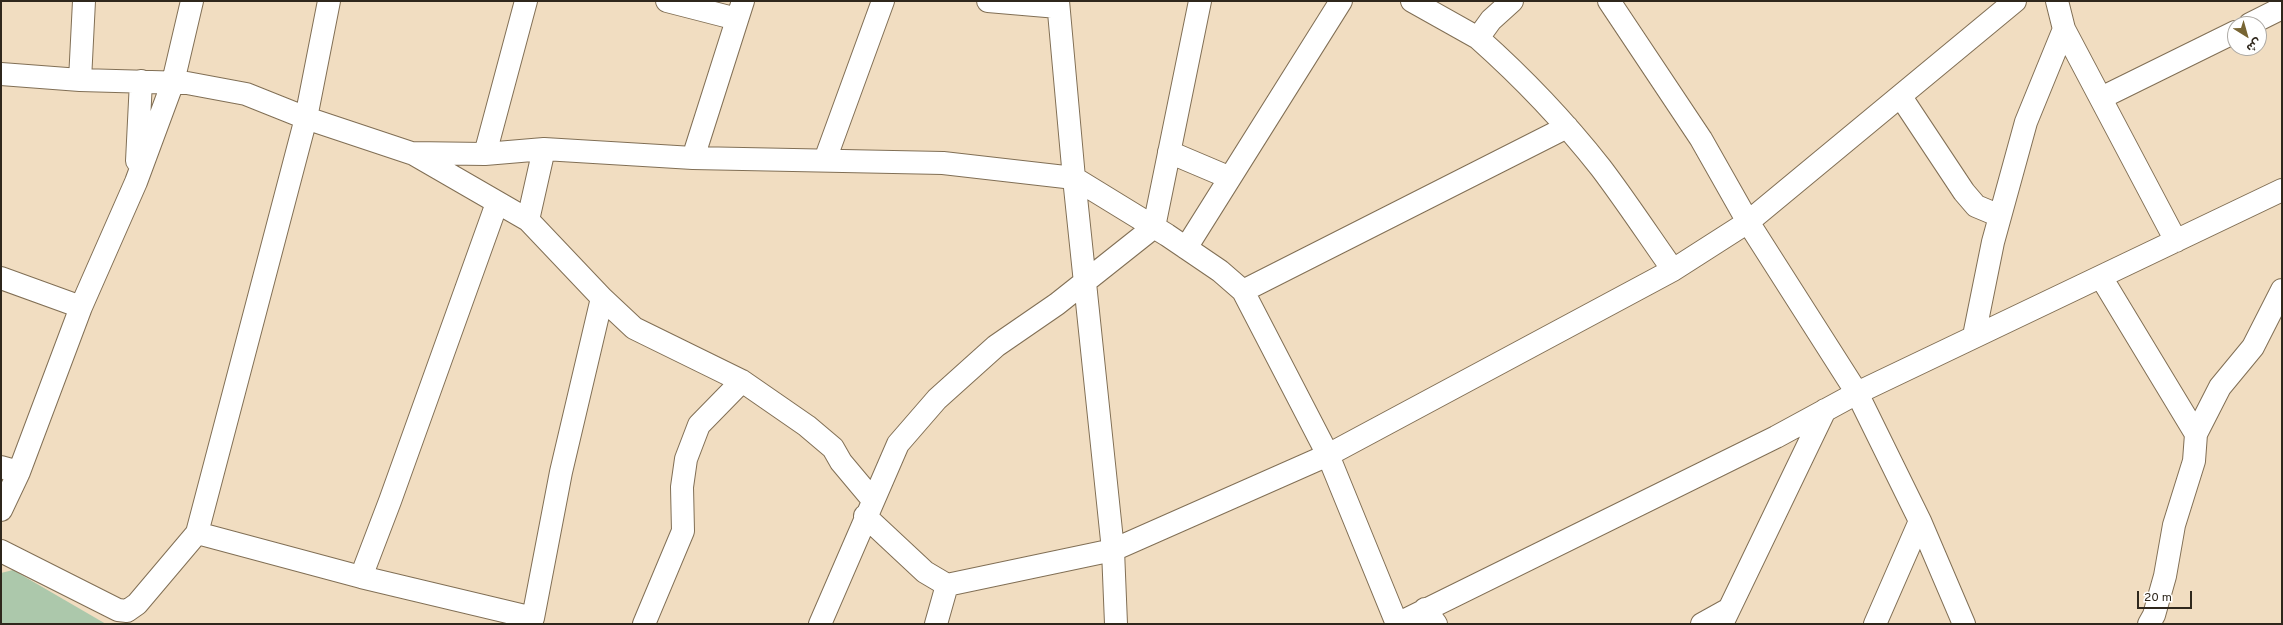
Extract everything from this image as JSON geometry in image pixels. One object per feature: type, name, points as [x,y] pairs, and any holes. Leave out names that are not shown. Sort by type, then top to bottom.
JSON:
[{"type":"street","points":[[80,80],[84,1]]},
{"type":"street","points":[[1,510],[10,470],[136,182],[173,82],[192,1]]},
{"type":"street","points":[[1,551],[118,610],[127,611],[137,604],[197,532],[306,118],[329,1]]},
{"type":"street","points":[[485,154],[526,1]]},
{"type":"street","points":[[667,1],[740,10],[693,158]]},
{"type":"street","points":[[825,160],[883,1]]},
{"type":"street","points":[[988,1],[1058,4],[1074,178],[1086,279],[1113,550],[1116,624]]},
{"type":"street","points":[[820,624],[898,444],[937,399],[996,346],[1057,304],[1086,279],[1154,227],[1200,1]]},
{"type":"street","points":[[1186,248],[1228,177],[1341,1]]},
{"type":"street","points":[[1412,1],[1478,38],[1528,84],[1567,127],[1601,169],[1672,270]]},
{"type":"street","points":[[1478,38],[1491,20],[1512,1]]},
{"type":"street","points":[[1609,1],[1701,139],[1748,222],[1857,393],[1920,521],[1964,624]]},
{"type":"street","points":[[1,74],[80,80],[173,82],[246,94],[306,118],[410,153],[528,220],[602,298],[634,328],[742,381],[807,426],[833,448],[869,508],[925,572],[947,585],[1113,550],[1328,455],[1672,270],[1748,222],[1803,175],[1901,97],[2015,1]]},
{"type":"street","points":[[2057,1],[2064,29],[2176,241]]},
{"type":"street","points":[[2266,16],[2282,8]]},
{"type":"street","points":[[1974,336],[2000,216],[2026,122],[2064,29]]},
{"type":"street","points":[[2100,98],[2227,36]]},
{"type":"street","points":[[136,182],[141,81]]},
{"type":"street","points":[[1901,97],[1964,192],[1976,206],[2000,216]]},
{"type":"street","points":[[1243,291],[1567,127]]},
{"type":"street","points":[[410,153],[485,154],[544,149],[693,158],[943,163],[1074,178],[1186,248],[1220,271],[1243,291],[1328,455],[1397,624],[1430,616],[1776,437],[1857,393],[2282,190]]},
{"type":"street","points":[[528,220],[544,149]]},
{"type":"street","points":[[1169,152],[1228,177]]},
{"type":"street","points":[[361,577],[390,501],[497,203]]},
{"type":"street","points":[[2101,277],[2196,434]]},
{"type":"street","points":[[1,278],[81,307]]},
{"type":"street","points":[[2149,624],[2154,615],[2165,576],[2174,525],[2194,461],[2196,434],[2220,387],[2253,347],[2282,290]]},
{"type":"street","points":[[197,532],[361,577],[537,621],[561,472],[602,298]]},
{"type":"street","points":[[644,624],[683,531],[682,487],[686,460],[700,426],[742,381]]},
{"type":"street","points":[[1702,624],[1725,617],[1825,410]]},
{"type":"street","points":[[1874,624],[1920,521]]},
{"type":"street","points":[[936,624],[947,585]]},
{"type":"green space","points":[[13,570],[106,624],[1,624],[1,573]]}]
